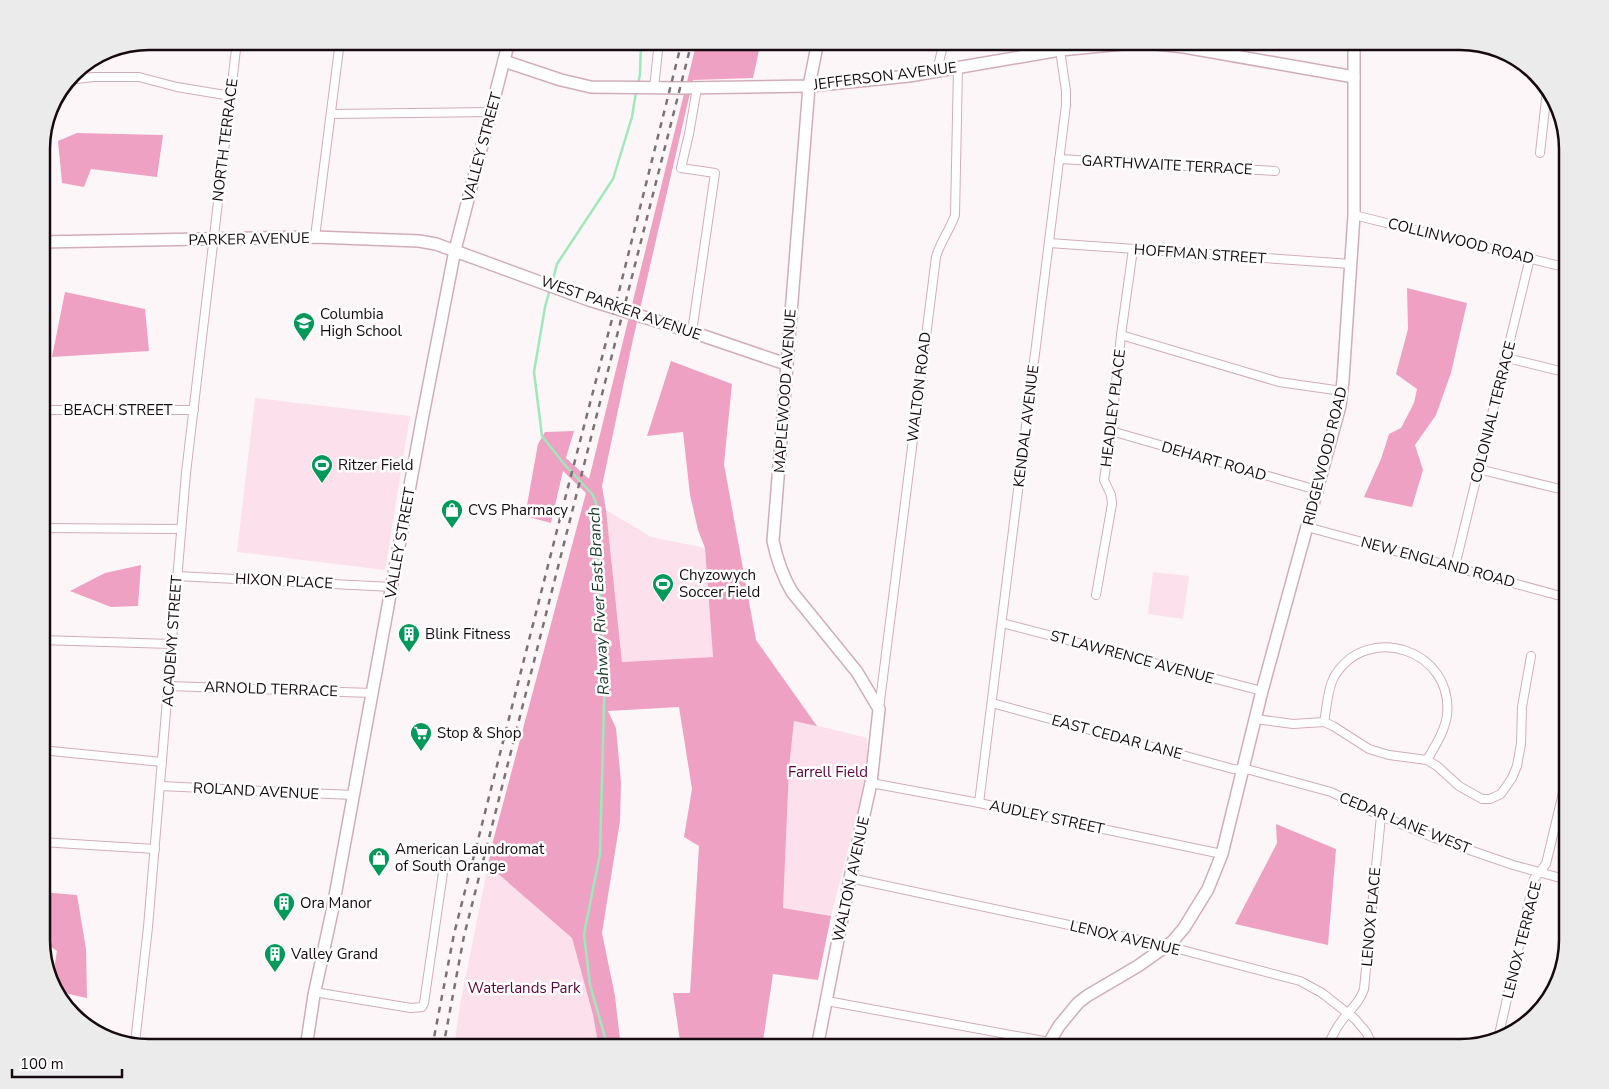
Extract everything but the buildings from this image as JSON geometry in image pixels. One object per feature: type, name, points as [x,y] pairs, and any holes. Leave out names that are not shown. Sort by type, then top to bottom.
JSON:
[{"type":"street","name":"NORTH TERRACE","points":[[214,240],[236,50]]},
{"type":"street","points":[[315,237],[339,50]]},
{"type":"street","name":"VALLEY STREET","points":[[307,1039],[314,992],[332,907],[455,250],[507,50]]},
{"type":"street","points":[[654,88],[658,50]]},
{"type":"street","name":"MAPLEWOOD AVENUE","points":[[816,50],[809,86],[773,541],[777,561],[783,577],[792,592],[857,672],[879,709]]},
{"type":"street","points":[[937,71],[942,50]]},
{"type":"street","name":"JEFFERSON AVENUE","points":[[504,61],[584,86],[635,88],[809,86],[909,76],[1060,50]]},
{"type":"street","name":"KENDAL AVENUE","points":[[979,802],[1066,106],[1066,91],[1060,50]]},
{"type":"street","name":"JEFFERSON AVENUE","points":[[1215,50],[1354,77]]},
{"type":"street","name":"RIDGEWOOD ROAD","points":[[1051,1039],[1068,1014],[1082,1000],[1167,946],[1184,928],[1202,900],[1222,854],[1262,691],[1340,406],[1354,215],[1354,50]]},
{"type":"street","name":"WALTON ROAD","points":[[879,709],[936,257],[940,245],[952,226],[955,215],[958,68]]},
{"type":"street","points":[[80,78],[93,76],[139,77],[177,87],[231,96]]},
{"type":"street","points":[[692,332],[715,173],[681,168],[697,88]]},
{"type":"street","points":[[1540,153],[1546,100]]},
{"type":"street","points":[[331,114],[492,112]]},
{"type":"street","name":"GARTHWAITE TERRACE","points":[[1059,160],[1275,172]]},
{"type":"street","name":"COLLINWOOD ROAD","points":[[1354,215],[1559,266]]},
{"type":"street","name":"PARKER AVENUE","points":[[50,242],[315,237],[419,241],[455,250]]},
{"type":"street","name":"ACADEMY STREET","points":[[136,1038],[155,849],[176,576],[214,240]]},
{"type":"street","name":"HOFFMAN STREET","points":[[1049,243],[1351,264]]},
{"type":"street","name":"HEADLEY PLACE","points":[[1096,595],[1112,504],[1111,495],[1104,480],[1133,249]]},
{"type":"street","name":"WEST PARKER AVENUE","points":[[455,250],[623,311],[786,364]]},
{"type":"street","name":"COLONIAL TERRACE","points":[[1455,566],[1530,258]]},
{"type":"street","points":[[1121,335],[1279,382],[1342,391]]},
{"type":"street","points":[[1507,358],[1559,371]]},
{"type":"street","name":"BEACH STREET","points":[[50,410],[194,410]]},
{"type":"street","name":"DEHART ROAD","points":[[1111,431],[1318,490]]},
{"type":"street","points":[[1478,469],[1559,489]]},
{"type":"street","name":"NEW ENGLAND ROAD","points":[[1308,527],[1559,595]]},
{"type":"street","points":[[50,528],[181,529]]},
{"type":"street","name":"HIXON PLACE","points":[[176,576],[392,587]]},
{"type":"street","name":"ST LAWRENCE AVENUE","points":[[1002,623],[1262,691]]},
{"type":"street","points":[[50,640],[171,644]]},
{"type":"street","points":[[1324,722],[1330,684],[1338,671],[1347,662],[1358,654],[1375,648],[1394,648],[1407,651],[1418,656],[1433,668],[1440,679],[1446,697],[1446,722],[1427,760]]},
{"type":"street","points":[[1256,720],[1293,724],[1324,722],[1369,749],[1389,755],[1427,760],[1437,766],[1459,786],[1482,799],[1490,799],[1501,794],[1512,778],[1517,766],[1521,744],[1522,707],[1531,656]]},
{"type":"street","name":"ARNOLD TERRACE","points":[[169,686],[372,693]]},
{"type":"street","name":"EAST CEDAR LANE","points":[[992,703],[1242,770]]},
{"type":"street","name":"WALTON AVENUE","points":[[819,1039],[850,878],[871,783],[879,709]]},
{"type":"street","points":[[50,751],[162,762]]},
{"type":"street","name":"CEDAR LANE WEST","points":[[1242,770],[1250,770],[1330,792],[1432,838],[1559,877]]},
{"type":"street","name":"AUDLEY STREET","points":[[871,783],[979,802],[1222,854]]},
{"type":"street","name":"ROLAND AVENUE","points":[[160,786],[353,795]]},
{"type":"street","name":"LENOX TERRACE","points":[[1500,1030],[1534,879],[1546,864],[1559,810]]},
{"type":"street","name":"LENOX PLACE","points":[[1330,1039],[1348,1013],[1360,1000],[1364,989],[1381,816]]},
{"type":"street","points":[[50,842],[155,849]]},
{"type":"street","points":[[314,992],[411,1008],[422,1006],[424,1003],[445,859]]},
{"type":"street","name":"LENOX AVENUE","points":[[850,878],[1167,946],[1300,982],[1322,993],[1348,1013],[1366,1032],[1370,1039]]},
{"type":"street","points":[[827,1001],[1017,1039]]},
{"type":"green space","name":"Ritzer Field","points":[[255,398],[410,416],[385,570],[237,552]]},
{"type":"green space","name":"Chyzowych Soccer Field","points":[[606,510],[651,537],[705,548],[713,657],[622,662]]},
{"type":"green space","points":[[1153,572],[1189,576],[1183,619],[1148,614]]},
{"type":"green space","name":"Farrell Field","points":[[794,720],[867,738],[867,776],[831,916],[783,908],[789,768]]},
{"type":"green space","name":"Waterlands Park","points":[[488,865],[572,938],[593,1015],[597,1039],[455,1039],[460,1005]]},
{"type":"shaded area","points":[[695,50],[759,50],[753,78],[693,80],[632,344],[602,486],[622,662],[713,657],[705,548],[698,530],[690,495],[683,432],[647,436],[671,361],[732,384],[724,464],[756,640],[817,726],[794,721],[789,768],[783,908],[831,916],[818,980],[773,974],[763,1039],[680,1039],[673,993],[690,993],[699,846],[684,837],[692,789],[679,707],[608,711],[616,728],[621,782],[620,821],[602,933],[615,996],[620,1039],[597,1039],[593,1015],[572,938],[488,865],[586,493],[563,471],[551,523],[525,516],[538,444],[545,432],[574,431],[566,458],[589,479]]},
{"type":"shaded area","points":[[77,133],[163,135],[157,177],[91,169],[84,187],[62,183],[58,141]]},
{"type":"shaded area","points":[[1407,288],[1467,303],[1451,373],[1436,415],[1415,445],[1423,470],[1412,507],[1364,497],[1381,459],[1389,434],[1401,428],[1414,403],[1417,389],[1396,374],[1408,329]]},
{"type":"shaded area","points":[[65,292],[145,309],[149,351],[52,357]]},
{"type":"shaded area","points":[[141,565],[138,606],[111,607],[70,591],[105,573]]},
{"type":"shaded area","points":[[1276,824],[1336,849],[1328,945],[1235,924],[1277,843]]},
{"type":"shaded area","points":[[50,893],[77,895],[86,949],[87,998],[66,993],[63,990],[54,969],[57,951],[50,946]]},
{"type":"waterway","name":"Rahway River East Branch","points":[[638,84],[641,50]]},
{"type":"waterway","name":"Rahway River East Branch","points":[[552,283],[557,264],[613,179],[632,117],[636,92]]},
{"type":"waterway","name":"Rahway River East Branch","points":[[550,289],[545,307],[534,372],[542,436],[565,465],[593,495],[598,509],[599,521],[598,564],[605,667],[600,854],[584,934],[590,985],[605,1039]]},
{"type":"railway","points":[[434,1039],[454,934],[680,50]]},
{"type":"railway","points":[[445,1039],[464,936],[690,50]]},
{"type":"place","name":"Columbia High School","points":[[304,342]]},
{"type":"place","name":"Ritzer Field","points":[[322,484]]},
{"type":"place","name":"CVS Pharmacy","points":[[452,529]]},
{"type":"place","name":"Chyzowych Soccer Field","points":[[663,603]]},
{"type":"place","name":"Blink Fitness","points":[[409,653]]},
{"type":"place","name":"Stop & Shop","points":[[421,752]]},
{"type":"place","name":"American Laundromat of South Orange","points":[[379,877]]},
{"type":"place","name":"Ora Manor","points":[[284,922]]},
{"type":"place","name":"Valley Grand","points":[[275,973]]}]
